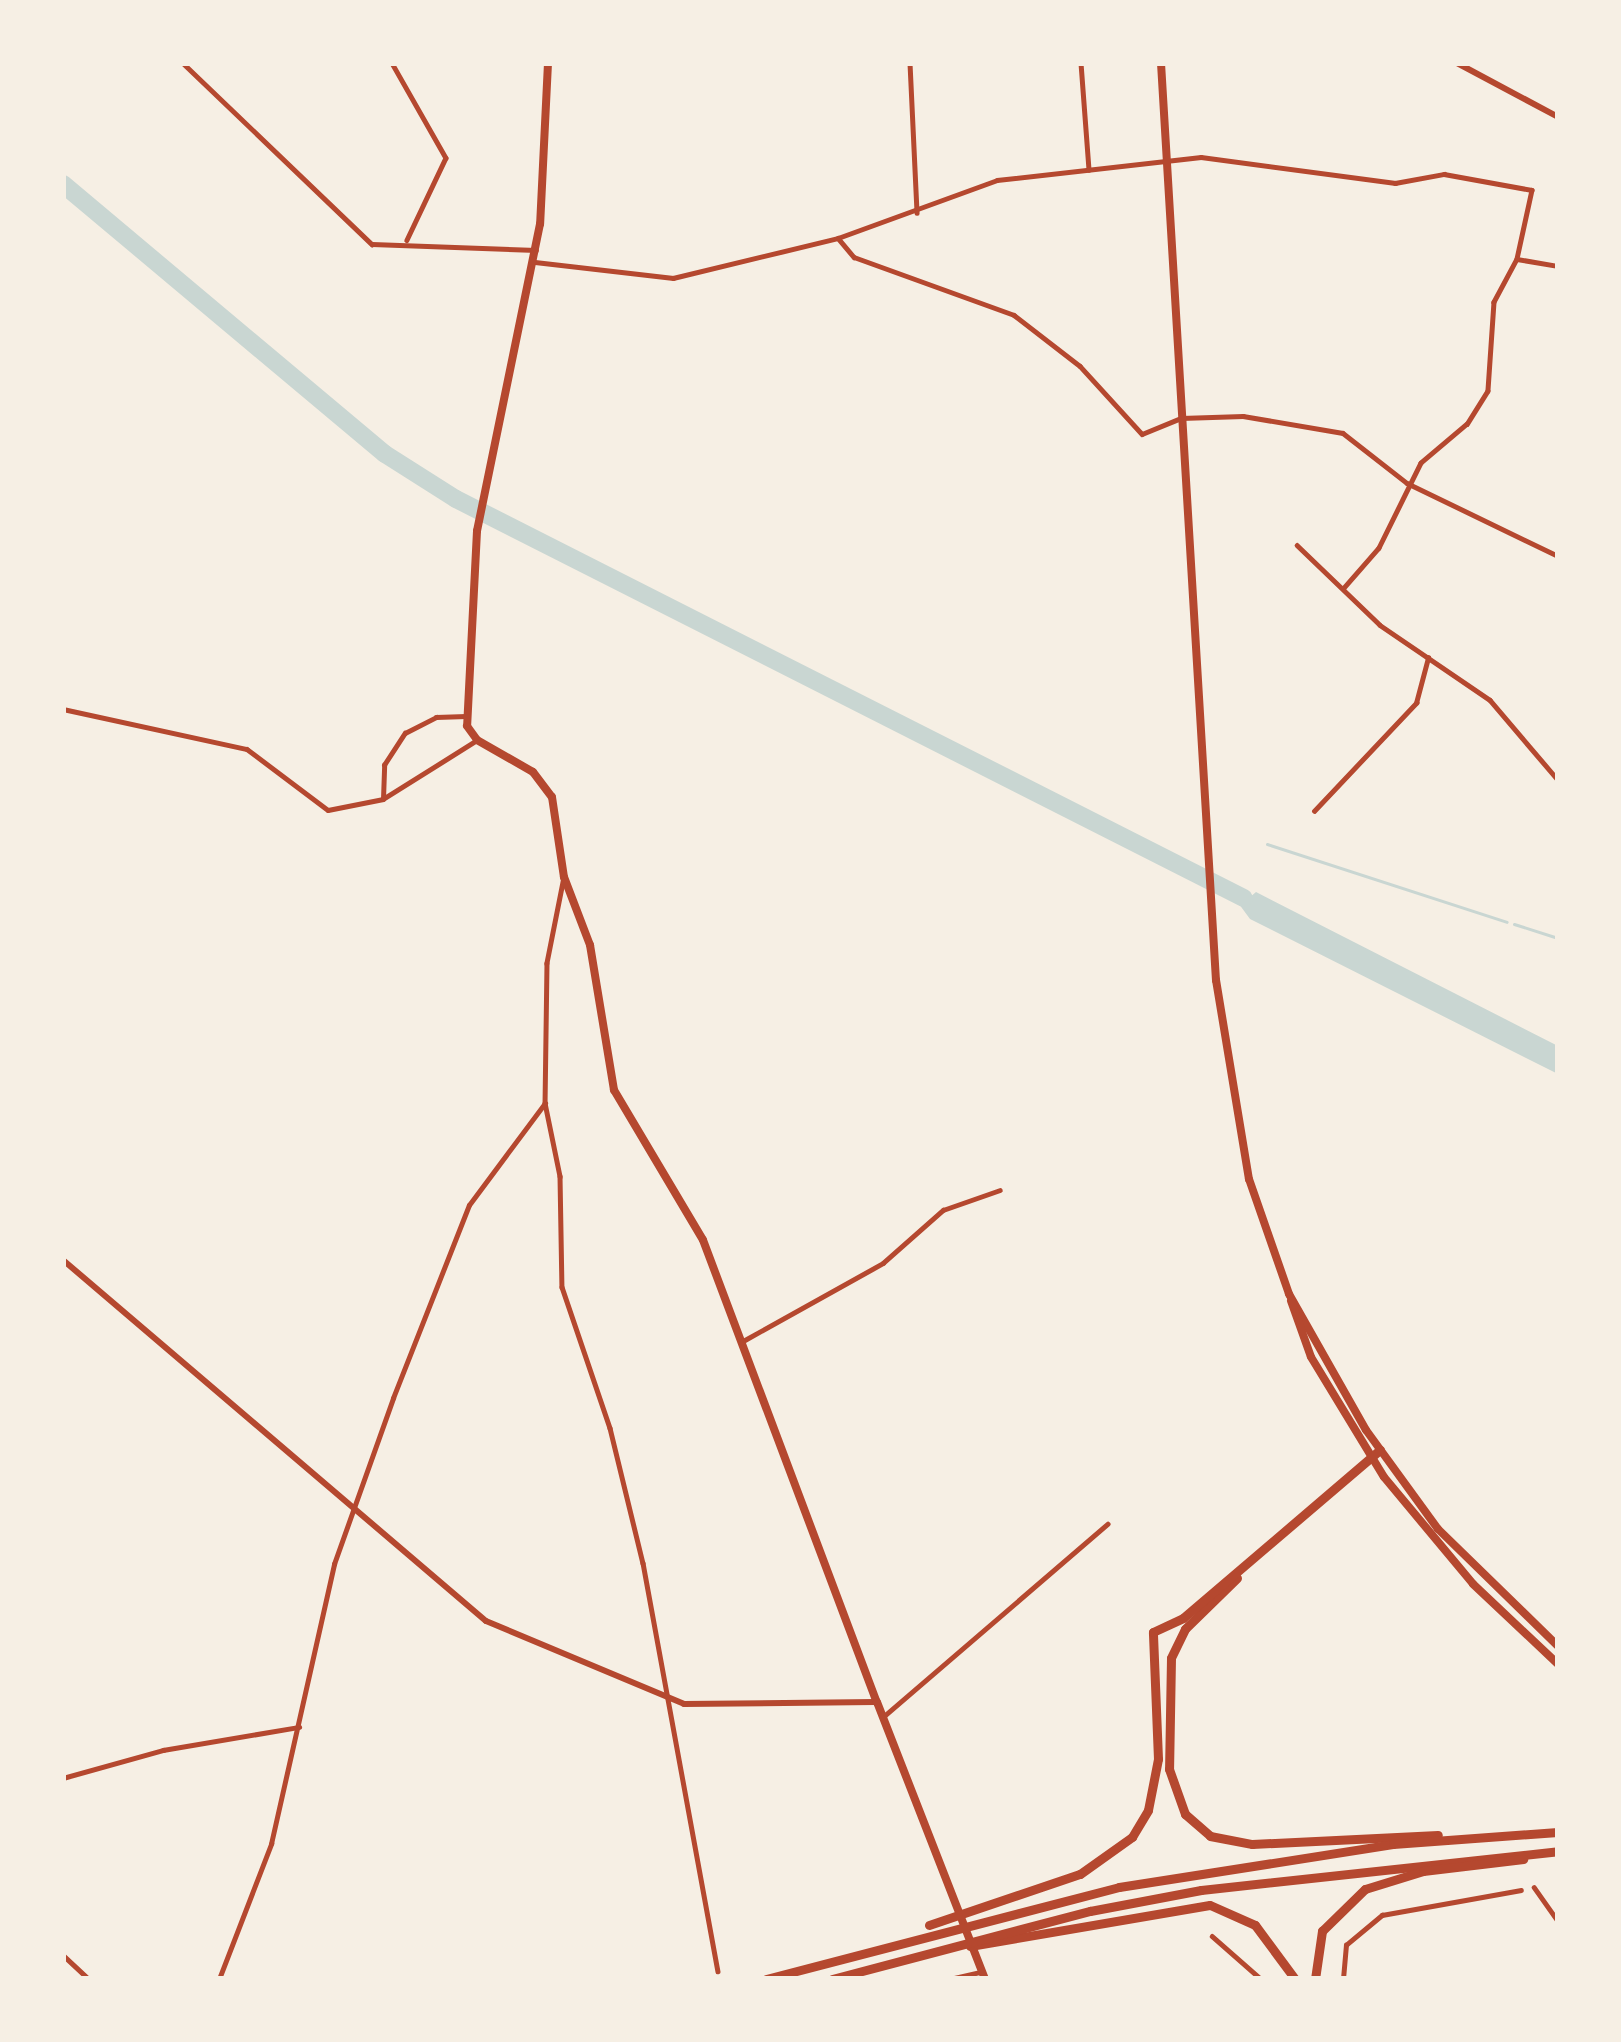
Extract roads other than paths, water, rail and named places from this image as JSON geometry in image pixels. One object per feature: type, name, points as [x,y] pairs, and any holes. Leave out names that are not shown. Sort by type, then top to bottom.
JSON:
[{"type":"highway","points":[[1375,1454],[1247,1565],[1185,1629],[1171,1658],[1169,1768],[1185,1814],[1210,1836],[1252,1844],[1558,1832]]},
{"type":"highway","points":[[766,1979],[979,1913],[1080,1874],[1132,1837],[1148,1810],[1158,1760],[1154,1632],[1247,1565]]},
{"type":"highway","points":[[979,1913],[1264,1861],[1480,1837]]},
{"type":"highway","points":[[837,1978],[1202,1890],[1558,1854]]},
{"type":"highway","points":[[1315,1979],[1322,1931],[1365,1889],[1423,1871],[1558,1854]]},
{"type":"highway","points":[[986,1940],[1210,1905],[1255,1925],[1295,1979]]},
{"type":"main road","points":[[548,63],[548,157],[534,262],[480,512],[466,716],[477,740],[533,772],[550,791],[564,877],[590,944],[614,1090],[692,1215],[984,1975]]},
{"type":"main road","points":[[1160,63],[1207,860],[1236,1126],[1299,1334],[1375,1454],[1473,1584],[1558,1664]]},
{"type":"main road","points":[[1375,1454],[1438,1529],[1558,1646]]},
{"type":"street","points":[[183,63],[338,219],[372,244],[406,240],[486,252],[536,250]]},
{"type":"street","points":[[392,63],[446,158],[406,240]]},
{"type":"street","points":[[910,63],[917,213]]},
{"type":"street","points":[[1081,63],[1089,170]]},
{"type":"street","points":[[1457,63],[1558,117]]},
{"type":"street","points":[[534,262],[673,278],[838,238],[997,180],[1166,160],[1233,159],[1395,182],[1444,174],[1532,190],[1516,259],[1495,302],[1488,391],[1407,483],[1379,548],[1345,587]]},
{"type":"street","points":[[838,238],[854,256],[1014,316],[1080,366],[1142,434],[1181,418],[1243,416],[1343,434],[1407,483],[1558,556]]},
{"type":"street","points":[[1516,259],[1558,266]]},
{"type":"street","points":[[1297,545],[1380,625],[1490,700],[1558,780]]},
{"type":"street","points":[[1315,811],[1417,703],[1428,658]]},
{"type":"street","points":[[63,709],[247,749],[320,809],[382,799],[477,740]]},
{"type":"street","points":[[382,799],[384,766],[405,733],[436,717],[466,716]]},
{"type":"street","points":[[564,877],[547,964],[545,1103],[560,1176],[562,1287],[610,1428],[669,1696],[718,1971]]},
{"type":"street","points":[[219,1979],[271,1844],[352,1509],[469,1205],[545,1103]]},
{"type":"street","points":[[740,1343],[883,1263],[943,1210],[1000,1190]]},
{"type":"street","points":[[63,1261],[486,1621],[704,1707],[877,1702]]},
{"type":"street","points":[[883,1717],[1107,1524]]},
{"type":"street","points":[[63,1778],[163,1750],[299,1727]]},
{"type":"street","points":[[1534,1887],[1558,1921]]},
{"type":"street","points":[[1343,1979],[1346,1945],[1382,1915],[1521,1890]]},
{"type":"street","points":[[1212,1936],[1261,1979]]},
{"type":"street","points":[[63,1955],[89,1979]]},
{"type":"street","points":[[950,1979],[984,1975]]},
{"type":"waterway","points":[[63,184],[385,454],[456,499],[1244,898]]},
{"type":"waterway","points":[[1267,844],[1507,922]]},
{"type":"waterway","points":[[1514,924],[1558,938]]}]
